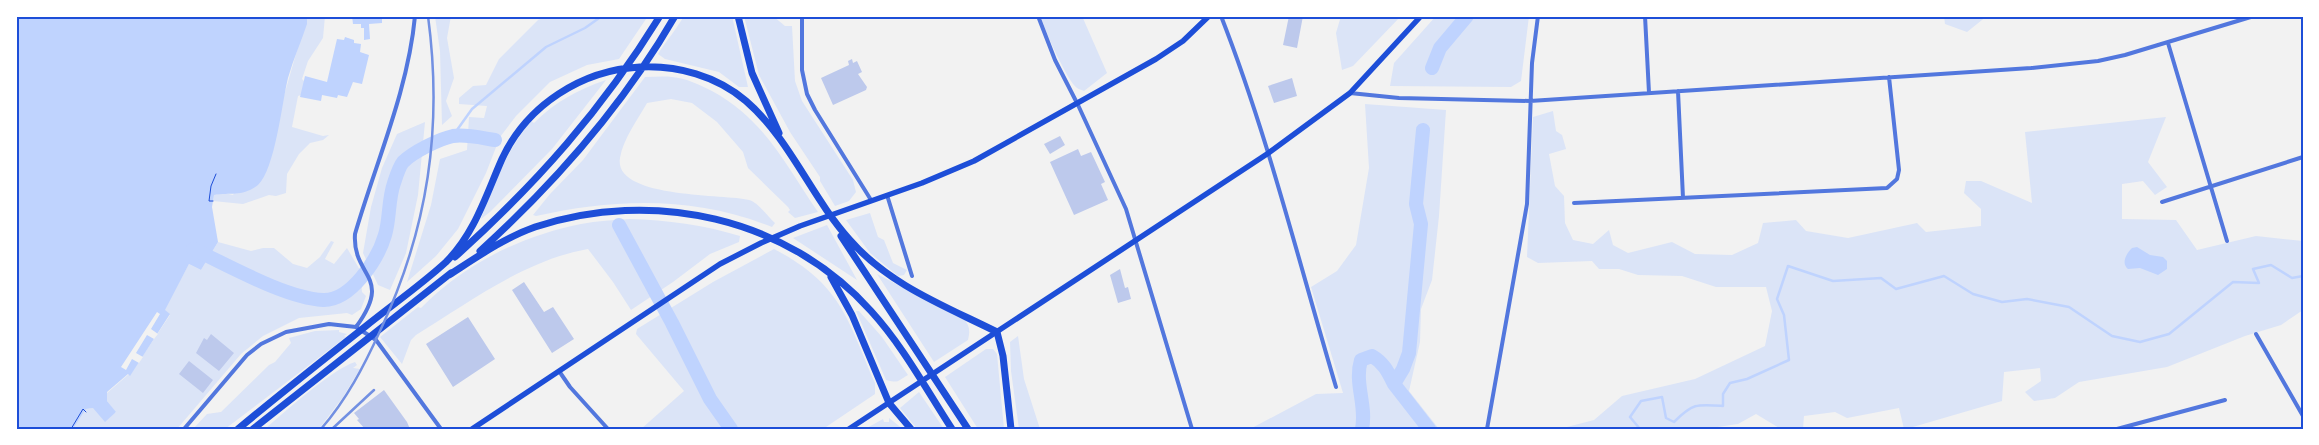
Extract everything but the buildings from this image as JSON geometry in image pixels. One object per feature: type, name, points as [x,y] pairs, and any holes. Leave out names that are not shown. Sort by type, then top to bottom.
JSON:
[{"type":"highway","points":[[430,275],[492,223],[556,158],[614,86],[660,16]]},
{"type":"highway","points":[[253,429],[449,275],[500,233],[546,188],[587,142],[643,68],[675,16]]},
{"type":"highway","points":[[738,16],[752,73],[788,151]]},
{"type":"highway","points":[[238,429],[447,260],[467,235],[482,208],[503,157],[521,129],[554,97],[572,85],[594,75],[631,68],[672,68],[709,79],[744,99],[769,124],[846,239],[968,429]]},
{"type":"highway","points":[[449,275],[482,253],[515,235],[553,222],[592,213],[630,210],[669,210],[707,216],[742,226],[804,256],[852,292],[871,311],[904,356],[952,429]]},
{"type":"highway","points":[[846,239],[875,266],[893,279],[996,332],[1003,356],[1011,429]]},
{"type":"highway","points":[[828,273],[852,315],[889,402],[911,429]]},
{"type":"main road","points":[[472,429],[638,316],[720,264],[761,243],[822,217],[887,195],[974,161],[1078,104],[1170,50],[1194,32],[1210,16]]},
{"type":"main road","points":[[849,429],[1268,154],[1350,93],[1421,16]]},
{"type":"street","points":[[356,327],[370,305],[373,290],[369,277],[358,257],[354,242],[355,234],[399,95],[412,42],[415,16]]},
{"type":"street","points":[[802,16],[802,70],[807,94],[871,200]]},
{"type":"street","points":[[1038,16],[1054,60],[1078,104],[1115,182],[1137,240],[1192,429]]},
{"type":"street","points":[[1221,16],[1235,52],[1268,154],[1336,387]]},
{"type":"street","points":[[1487,429],[1526,213],[1532,63],[1538,16]]},
{"type":"street","points":[[1645,16],[1649,93]]},
{"type":"street","points":[[1350,93],[1399,98],[1530,101],[2031,68],[2098,61],[2254,16]]},
{"type":"street","points":[[2168,42],[2227,241]]},
{"type":"street","points":[[1574,203],[1887,188],[1897,179],[1899,170],[1889,77]]},
{"type":"street","points":[[1678,91],[1683,198]]},
{"type":"street","points":[[2162,202],[2210,185],[2303,157]]},
{"type":"street","points":[[887,195],[912,276]]},
{"type":"street","points":[[184,429],[247,355],[269,339],[286,332],[317,325],[339,324],[356,327],[376,340],[441,429]]},
{"type":"street","points":[[2256,334],[2303,416]]},
{"type":"street","points":[[559,371],[570,387],[608,429]]},
{"type":"street","points":[[2117,429],[2225,400]]},
{"type":"path","points":[[213,201],[209,201],[209,191],[216,174]]},
{"type":"path","points":[[70,429],[83,409],[86,412]]},
{"type":"shaded area","points":[[307,16],[325,16],[323,38],[308,61],[302,79],[305,82],[304,94],[298,96],[292,127],[323,136],[329,135],[323,140],[310,143],[299,154],[287,174],[286,193],[276,196],[269,195],[243,204],[213,201],[214,195],[224,193],[233,195],[283,99]]},
{"type":"shaded area","points":[[435,16],[451,16],[447,38],[454,78],[446,101],[452,116],[442,125],[440,51]]},
{"type":"shaded area","points":[[548,16],[648,16],[619,59],[587,65],[550,82],[516,116],[500,137],[486,173],[458,229],[436,256],[407,282],[431,205],[440,159],[467,150],[469,117],[484,118],[487,106],[459,104],[459,98],[473,86],[486,85],[499,59],[538,20]]},
{"type":"shaded area","points":[[684,16],[732,16],[748,87],[739,87],[719,72],[665,59],[658,54]]},
{"type":"shaded area","points":[[744,16],[773,16],[785,26],[792,26],[795,81],[802,101],[853,180],[856,192],[849,201],[835,206],[820,181],[820,177],[790,132],[759,75]]},
{"type":"shaded area","points":[[1041,16],[1082,16],[1107,73],[1084,91],[1077,88],[1056,54]]},
{"type":"shaded area","points":[[1341,16],[1401,16],[1353,66],[1342,70],[1336,33]]},
{"type":"shaded area","points":[[1436,16],[1529,16],[1521,81],[1511,87],[1390,86],[1394,63]]},
{"type":"shaded area","points":[[1944,16],[1987,16],[1967,32],[1945,24]]},
{"type":"shaded area","points":[[645,77],[669,77],[688,80],[712,91],[746,115],[760,129],[784,160],[818,212],[795,218],[788,212],[790,210],[788,207],[748,168],[743,152],[717,122],[692,103],[671,99],[647,103],[624,144],[620,158],[623,171],[634,181],[651,188],[752,201],[775,223],[772,227],[714,210],[685,205],[655,203],[626,203],[533,215],[550,194],[583,160]]},
{"type":"shaded area","points":[[606,80],[552,149],[481,219],[502,167],[515,143],[531,121],[534,123],[567,97]]},
{"type":"shaded area","points":[[1365,104],[1446,110],[1439,216],[1432,280],[1421,309],[1420,342],[1409,391],[1439,429],[1250,429],[1316,394],[1343,393],[1311,287],[1337,271],[1356,245],[1369,168]]},
{"type":"shaded area","points":[[1553,111],[1556,131],[1562,135],[1566,149],[1549,154],[1555,186],[1564,196],[1565,223],[1573,240],[1593,244],[1609,230],[1613,245],[1628,253],[1672,242],[1695,254],[1732,255],[1758,243],[1763,223],[1796,220],[1806,231],[1848,238],[1917,223],[1926,232],[1981,226],[1981,209],[1964,193],[1966,181],[1981,181],[2032,203],[2025,132],[2166,117],[2148,162],[2167,187],[2155,195],[2143,181],[2122,184],[2122,219],[2176,220],[2197,250],[2256,236],[2303,241],[2303,310],[2281,325],[2245,336],[2167,367],[2079,382],[2055,398],[2034,401],[2025,392],[2041,381],[2040,368],[2004,372],[2002,401],[1906,429],[1904,429],[1899,408],[1847,418],[1835,412],[1804,416],[1803,429],[1781,429],[1756,414],[1738,424],[1704,429],[1566,429],[1567,427],[1594,420],[1622,396],[1695,379],[1765,346],[1772,311],[1766,287],[1716,287],[1682,276],[1638,275],[1619,269],[1599,269],[1592,261],[1538,263],[1527,257],[1533,117]]},
{"type":"shaded area","points":[[425,122],[418,195],[406,253],[390,290],[378,285],[363,253],[371,207],[382,168],[397,134]]},
{"type":"shaded area","points":[[870,213],[878,237],[884,240],[893,263],[907,270],[904,275],[898,276],[870,253],[846,220]]},
{"type":"shaded area","points":[[630,219],[699,226],[740,236],[739,242],[710,254],[631,310],[588,249],[542,262],[478,296],[416,335],[411,340],[402,364],[380,337],[418,307],[421,308],[456,278],[475,265],[515,244],[559,229],[587,223]]},
{"type":"shaded area","points":[[827,225],[857,280],[793,238]]},
{"type":"shaded area","points":[[331,241],[334,242],[325,259],[334,264],[347,248],[360,270],[362,292],[366,296],[361,309],[352,315],[347,313],[299,318],[263,336],[241,354],[177,429],[73,429],[86,409],[93,408],[116,413],[107,401],[107,393],[130,375],[170,315],[164,310],[189,264],[201,270],[218,242],[251,251],[274,248],[293,264],[307,268],[320,257]]},
{"type":"shaded area","points":[[774,249],[796,262],[814,276],[839,305],[857,340],[875,383],[875,394],[823,429],[641,429],[684,391],[636,334],[637,329],[713,282]]},
{"type":"shaded area","points":[[877,274],[964,319],[969,329],[968,340],[934,362]]},
{"type":"shaded area","points":[[856,311],[859,311],[882,337],[908,375],[897,381],[886,380]]},
{"type":"shaded area","points":[[339,330],[339,332],[347,334],[344,336],[346,337],[225,429],[193,429],[207,414],[221,412],[269,365],[275,362],[291,343],[289,338],[315,331]]},
{"type":"shaded area","points":[[1018,336],[1024,379],[1040,429],[1019,429],[1011,371],[1010,342]]},
{"type":"shaded area","points":[[986,349],[993,349],[997,354],[1004,429],[978,429],[945,377]]},
{"type":"shaded area","points":[[355,362],[357,365],[353,368],[360,369],[343,397],[319,429],[265,429],[334,373]]},
{"type":"shaded area","points":[[919,392],[944,429],[917,429],[900,408]]},
{"type":"shaded area","points":[[889,418],[903,429],[865,429],[883,419],[884,422],[889,422]]},
{"type":"water","points":[[16,16],[307,16],[307,24],[288,78],[277,135],[264,177],[258,185],[247,191],[214,195],[212,207],[218,242],[201,270],[189,264],[165,310],[170,314],[130,376],[128,374],[107,392],[107,401],[116,412],[105,422],[93,408],[86,409],[73,429],[16,429]]},
{"type":"water","points":[[352,16],[382,16],[382,23],[369,24],[370,39],[364,40],[364,28],[361,28],[361,24],[353,24]]},
{"type":"water","points":[[345,37],[354,40],[354,43],[361,44],[360,52],[369,55],[362,84],[353,82],[347,97],[338,95],[337,98],[322,95],[321,101],[300,97],[305,76],[327,82],[337,39],[344,40]]},
{"type":"water","points":[[2137,247],[2150,255],[2163,257],[2167,261],[2167,269],[2158,275],[2140,268],[2128,269],[2125,264],[2126,256],[2132,248]]},
{"type":"pier","points":[[157,312],[160,314],[151,329],[158,334],[154,339],[147,335],[136,353],[143,357],[139,363],[132,359],[126,370],[121,367]]},
{"type":"waterway","points":[[452,137],[472,109],[546,47],[585,28],[602,16]]},
{"type":"waterway","points":[[1432,68],[1440,48],[1467,16]]},
{"type":"waterway","points":[[1362,429],[1363,411],[1359,378],[1361,360],[1372,356],[1385,368],[1394,384],[1403,369],[1409,353],[1421,224],[1416,204],[1423,130]]},
{"type":"waterway","points":[[193,249],[274,287],[308,298],[323,300],[333,298],[344,294],[353,286],[362,277],[376,255],[387,229],[392,189],[403,162],[426,146],[453,136],[469,136],[495,140]]},
{"type":"waterway","points":[[619,225],[672,323],[710,399],[731,429]]},
{"type":"waterway","points":[[1640,429],[1630,417],[1641,401],[1662,397],[1666,418],[1674,422],[1686,411],[1696,406],[1723,406],[1723,394],[1730,383],[1747,379],[1789,360],[1784,315],[1777,299],[1788,266],[1833,281],[1881,278],[1896,289],[1944,276],[1973,294],[2002,302],[2027,299],[2069,307],[2112,336],[2140,342],[2169,334],[2233,282],[2259,283],[2253,269],[2271,265],[2292,278],[2303,276]]},
{"type":"waterway","points":[[1394,384],[1429,429]]},
{"type":"railway","points":[[321,429],[347,394],[374,344],[396,293],[410,254],[420,216],[428,177],[434,98],[428,16]]},
{"type":"railway","points":[[332,429],[374,390]]}]
